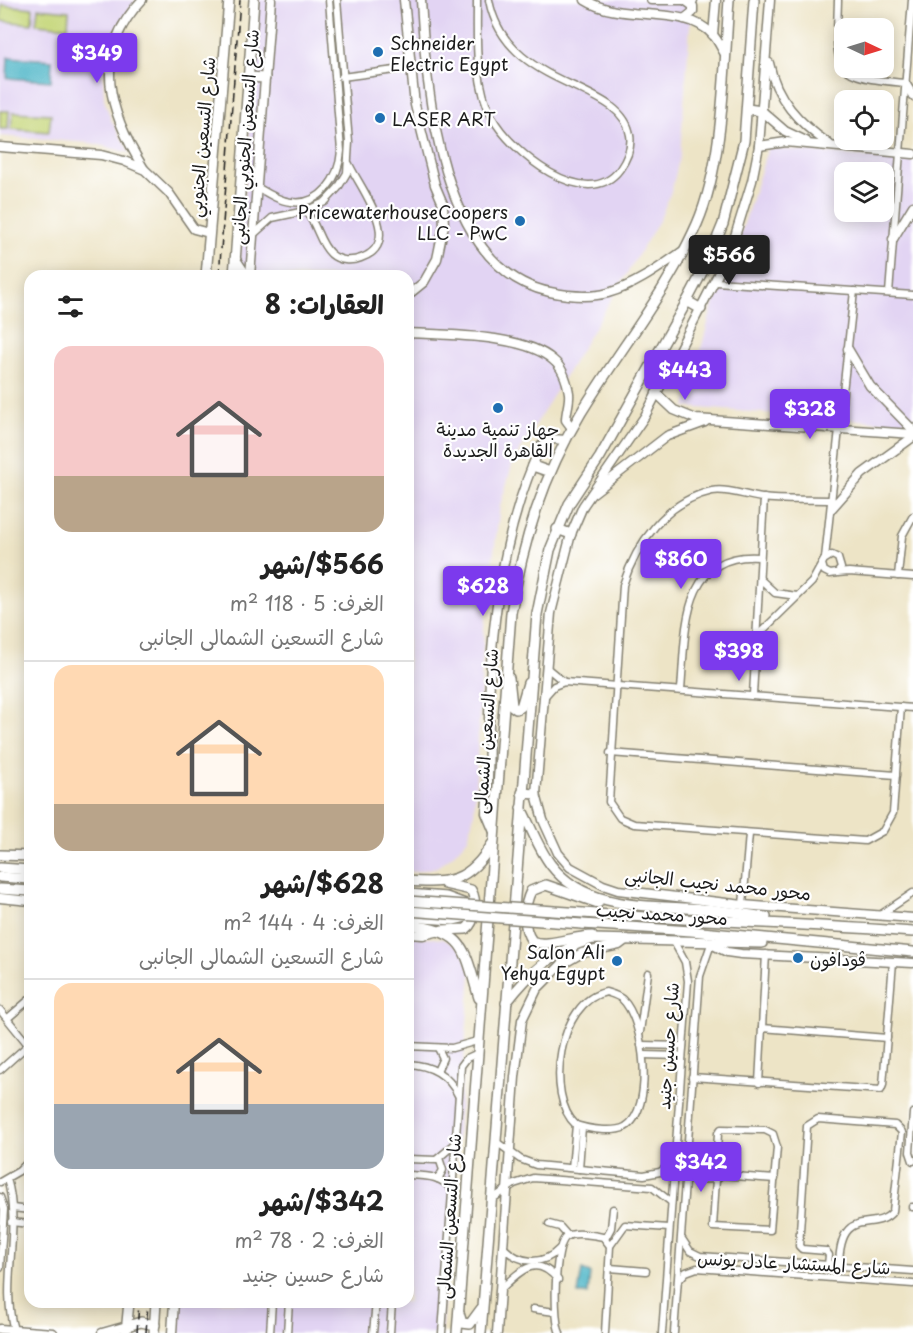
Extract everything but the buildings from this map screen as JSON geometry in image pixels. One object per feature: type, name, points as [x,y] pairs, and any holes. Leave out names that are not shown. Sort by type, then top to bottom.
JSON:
[{"type":"main road","name":"شارع التسعين الجنوبي","points":[[206,270],[229,0]]},
{"type":"main road","points":[[234,270],[254,0]]},
{"type":"main road","name":"شارع التسعين الشمالى","points":[[457,1333],[476,1053],[511,613],[519,565],[541,492],[572,428],[656,301],[698,223],[714,165],[731,0]]},
{"type":"main road","points":[[481,1333],[522,793],[543,575],[557,529],[568,504],[600,457],[687,301],[707,263],[723,224],[735,183],[747,109],[754,0]]},
{"type":"main road","points":[[248,77],[265,78]]},
{"type":"main road","points":[[747,109],[762,111]]},
{"type":"main road","points":[[687,301],[701,309]]},
{"type":"main road","points":[[533,466],[550,472]]},
{"type":"main road","points":[[557,529],[571,534]]},
{"type":"main road","points":[[507,667],[512,706],[516,709],[521,707],[532,671]]},
{"type":"main road","points":[[522,793],[536,794]]},
{"type":"main road","points":[[521,807],[543,852],[561,876],[590,895],[621,903]]},
{"type":"main road","points":[[441,883],[464,875],[480,861],[494,837]]},
{"type":"main road","points":[[0,855],[24,856]]},
{"type":"main road","points":[[0,868],[24,870]]},
{"type":"main road","points":[[0,877],[24,879]]},
{"type":"main road","points":[[414,882],[466,887],[474,894],[470,926],[461,930],[442,930],[414,920]]},
{"type":"main road","points":[[613,939],[580,936],[538,945],[527,935],[525,928],[528,898],[538,886],[546,885],[585,900],[721,910],[801,923]]},
{"type":"main road","points":[[0,889],[24,891]]},
{"type":"main road","points":[[414,894],[446,897],[470,911]]},
{"type":"main road","name":"محور محمد نجيب","points":[[414,903],[582,924],[691,931],[913,952]]},
{"type":"main road","name":"محور محمد نجيب","points":[[414,917],[470,911],[583,913],[692,920],[801,923],[913,932]]},
{"type":"main road","points":[[442,930],[462,947],[480,1003]]},
{"type":"main road","points":[[506,1003],[539,965],[556,953],[593,939],[711,944],[800,943]]},
{"type":"main road","points":[[458,1311],[462,1323],[470,1324],[476,1319],[483,1304]]},
{"type":"main road","points":[[127,1329],[129,1308]]},
{"type":"main road","points":[[127,1329],[141,1322],[154,1329],[156,1308]]},
{"type":"street","points":[[142,0],[131,13],[117,41],[110,75],[116,116],[134,154],[145,170],[169,193],[194,229],[209,233]]},
{"type":"street","name":"شارع التسعين الجنوبي الجانبى","points":[[249,270],[271,0]]},
{"type":"street","points":[[256,187],[291,202],[312,199],[322,194],[336,175],[340,164],[329,0]]},
{"type":"street","points":[[253,235],[272,218],[306,211],[332,195],[343,180],[349,164],[338,0]]},
{"type":"street","points":[[404,0],[410,68],[425,146],[443,204],[444,225],[437,259],[424,282],[414,290]]},
{"type":"street","points":[[421,0],[433,109],[442,157],[456,198],[481,245],[491,257],[515,278],[544,291],[591,297],[608,293],[651,273],[684,251]]},
{"type":"street","points":[[477,0],[483,94],[493,119],[522,153],[560,178],[584,185],[609,179],[621,168],[630,148],[626,122],[619,111],[609,103],[550,76],[523,59],[502,34],[489,0]]},
{"type":"street","points":[[585,0],[609,11],[629,15],[684,19],[704,27],[713,35],[725,54]]},
{"type":"street","points":[[651,0],[689,1],[693,12],[684,19]]},
{"type":"street","points":[[713,35],[716,0]]},
{"type":"street","points":[[536,794],[552,613],[571,534],[586,499],[639,425],[657,393],[716,282],[738,228],[759,146],[770,0]]},
{"type":"street","points":[[838,0],[837,49],[842,65],[859,78],[905,82]]},
{"type":"street","points":[[889,293],[912,0]]},
{"type":"street","points":[[766,51],[777,88],[787,106],[800,122],[831,146]]},
{"type":"street","points":[[342,77],[410,68]]},
{"type":"street","points":[[905,82],[913,96]]},
{"type":"street","points":[[336,112],[346,110]]},
{"type":"street","points":[[762,111],[785,132],[815,144]]},
{"type":"street","points":[[759,146],[778,142],[913,154]]},
{"type":"street","points":[[0,147],[101,155],[145,170]]},
{"type":"street","points":[[124,161],[131,159],[134,154]]},
{"type":"street","points":[[306,211],[316,223],[325,247],[336,258],[354,260],[373,251],[380,239],[380,225],[349,164]]},
{"type":"street","points":[[443,204],[456,198]]},
{"type":"street","points":[[893,239],[913,206]]},
{"type":"street","points":[[235,258],[244,270]]},
{"type":"street","points":[[716,282],[913,295]]},
{"type":"street","points":[[854,291],[829,541],[824,570],[833,574],[855,573],[913,577]]},
{"type":"street","points":[[414,334],[498,341],[533,348],[544,353],[555,362],[566,383],[570,400],[566,420],[572,428]]},
{"type":"street","points":[[848,349],[870,387],[913,434]]},
{"type":"street","points":[[657,393],[674,410],[684,416],[708,421],[913,434]]},
{"type":"street","points":[[586,499],[627,464],[667,436],[708,421]]},
{"type":"street","points":[[832,504],[862,474],[913,434]]},
{"type":"street","points":[[494,837],[486,813],[494,637],[506,550],[533,466],[547,440],[566,440]]},
{"type":"street","points":[[832,504],[713,491],[678,507],[645,538],[629,567],[623,585],[610,753],[609,802],[615,812],[627,822],[854,842],[875,838],[890,823],[893,813],[901,707]]},
{"type":"street","points":[[753,695],[764,498]]},
{"type":"street","points":[[898,576],[902,536],[913,516]]},
{"type":"street","points":[[812,582],[833,574],[841,568],[829,541]]},
{"type":"street","points":[[681,689],[689,604],[699,583],[715,566],[726,561],[737,557],[760,557]]},
{"type":"street","points":[[756,637],[812,582],[824,561],[838,558]]},
{"type":"street","points":[[838,558],[855,573]]},
{"type":"street","points":[[759,577],[775,593],[798,596]]},
{"type":"street","points":[[546,667],[564,682]]},
{"type":"street","points":[[544,697],[554,686],[564,682],[913,708]]},
{"type":"street","points":[[610,753],[896,775]]},
{"type":"street","name":"محور محمد نجيب الجانبى","points":[[536,794],[549,837],[558,853],[570,867],[588,878],[618,890],[744,904],[913,918]]},
{"type":"street","points":[[744,904],[749,834]]},
{"type":"street","points":[[880,915],[913,893]]},
{"type":"street","points":[[0,898],[24,900]]},
{"type":"street","points":[[414,934],[423,935],[442,930]]},
{"type":"street","points":[[497,1333],[518,1037],[533,996],[548,976],[567,961],[591,950],[620,945],[627,939]]},
{"type":"street","name":"شارع حسين جنيد","points":[[662,1333],[687,975],[684,962],[674,942]]},
{"type":"street","points":[[711,944],[727,952],[913,963]]},
{"type":"street","name":"شارع حسين جنيد","points":[[674,1333],[700,976],[711,944]]},
{"type":"street","points":[[759,1083],[766,954]]},
{"type":"street","points":[[692,1077],[879,1091],[884,1085],[893,962]]},
{"type":"street","points":[[639,1034],[648,973]]},
{"type":"street","points":[[596,994],[615,994],[623,1000],[633,1014],[639,1034],[642,1055],[639,1110],[631,1123],[617,1130],[579,1126],[569,1116],[565,1105],[560,1066],[566,1030],[576,1009],[596,994]]},
{"type":"street","points":[[8,1018],[24,1004]]},
{"type":"street","points":[[0,1010],[24,1039]]},
{"type":"street","points":[[762,1028],[887,1038]]},
{"type":"street","points":[[414,1046],[460,1047],[477,1041]]},
{"type":"street","points":[[641,1045],[683,1046]]},
{"type":"street","points":[[437,1071],[443,1062],[438,1048]]},
{"type":"street","points":[[0,1070],[24,1050]]},
{"type":"street","points":[[442,1333],[461,1066],[467,1058],[476,1053]]},
{"type":"street","points":[[642,1055],[682,1056]]},
{"type":"street","points":[[414,1065],[437,1071],[450,1082],[459,1096]]},
{"type":"street","points":[[680,1088],[692,1089]]},
{"type":"street","points":[[913,1113],[910,1152],[913,1161]]},
{"type":"street","points":[[828,1265],[829,1255],[826,1251],[802,1249],[799,1246],[807,1126],[818,1119],[895,1125],[902,1132],[893,1211],[883,1219],[866,1220],[849,1230],[843,1238],[839,1266]]},
{"type":"street","points":[[575,1169],[579,1126]]},
{"type":"street","points":[[721,1129],[765,1130],[773,1134],[777,1142],[771,1228],[766,1231],[713,1227],[716,1175],[718,1133],[721,1129]]},
{"type":"street","points":[[495,1141],[536,1165],[644,1175],[660,1172],[674,1162]]},
{"type":"street","points":[[414,1160],[429,1161],[439,1158],[455,1143]]},
{"type":"street","points":[[438,1179],[443,1167],[439,1158]]},
{"type":"street","points":[[0,1182],[24,1165]]},
{"type":"street","points":[[533,1178],[532,1171],[536,1165]]},
{"type":"street","points":[[686,1172],[775,1179]]},
{"type":"street","points":[[644,1175],[644,1186]]},
{"type":"street","points":[[685,1180],[716,1175]]},
{"type":"street","points":[[414,1176],[438,1179],[452,1190]]},
{"type":"street","points":[[491,1200],[520,1181],[533,1178],[644,1186],[659,1190],[671,1202]]},
{"type":"street","points":[[7,1179],[12,1208],[3,1312],[14,1330]]},
{"type":"street","points":[[0,1197],[4,1209],[0,1268]]},
{"type":"street","points":[[12,1208],[24,1209]]},
{"type":"street","points":[[605,1239],[611,1228],[613,1209]]},
{"type":"street","points":[[11,1222],[24,1223]]},
{"type":"street","points":[[549,1224],[560,1227],[568,1236]]},
{"type":"street","points":[[605,1333],[610,1246],[625,1225],[669,1228]]},
{"type":"street","points":[[561,1333],[555,1312],[562,1242],[568,1236],[576,1234],[605,1239],[610,1246]]},
{"type":"street","name":"شارع المستشار عادل يونس","points":[[681,1237],[686,1247],[695,1254],[913,1271]]},
{"type":"street","points":[[2,1246],[10,1246]]},
{"type":"street","points":[[504,1248],[519,1259],[544,1267],[558,1280]]},
{"type":"street","points":[[501,1288],[530,1264],[544,1260],[560,1249]]},
{"type":"street","points":[[729,1271],[730,1258]]},
{"type":"street","points":[[544,1260],[544,1267]]},
{"type":"street","points":[[610,1268],[646,1271]]},
{"type":"street","name":"شارع المستشار عادل يونس","points":[[677,1281],[686,1272],[697,1268],[913,1284]]},
{"type":"street","points":[[172,1333],[174,1308]]},
{"type":"street","points":[[270,1333],[272,1308]]},
{"type":"street","points":[[287,1333],[289,1308]]},
{"type":"street","points":[[373,1333],[375,1308]]},
{"type":"street","points":[[390,1333],[392,1308]]},
{"type":"street","points":[[533,1309],[555,1312]]},
{"type":"street","points":[[0,1329],[53,1333]]},
{"type":"street","points":[[102,1333],[127,1329]]},
{"type":"shaded area","points":[[0,0],[136,0],[112,35],[103,76],[104,99],[111,120],[130,153],[91,143],[0,136]]},
{"type":"shaded area","points":[[259,0],[692,0],[680,155],[672,189],[660,219],[513,462],[500,506],[484,626],[474,814],[468,838],[452,856],[437,867],[414,872],[414,270],[239,270]]},
{"type":"shaded area","points":[[768,148],[913,161],[913,424],[685,407],[714,301],[738,243]]},
{"type":"shaded area","points":[[414,937],[443,939],[461,949],[471,973],[441,1333],[175,1333],[177,1308],[414,1308]]},
{"type":"green space","points":[[2,5],[33,8],[32,24],[1,21]]},
{"type":"green space","points":[[38,8],[69,11],[68,27],[36,24]]},
{"type":"green space","points":[[0,111],[9,111],[8,129],[0,129]]},
{"type":"green space","points":[[13,112],[51,114],[49,132],[11,129]]},
{"type":"water","points":[[8,57],[52,60],[51,81],[7,78]]},
{"type":"water","points":[[582,1270],[590,1273],[588,1294],[578,1294]]},
{"type":"railway","points":[[219,270],[240,0]]},
{"type":"railway","points":[[137,1333],[139,1308]]},
{"type":"railway","points":[[146,1333],[148,1308]]},
{"type":"place","name":"Schneider Electric Egypt","points":[[378,52]]},
{"type":"place","name":"LASER ART","points":[[380,118]]},
{"type":"place","name":"PricewaterhouseCoopers LLC - PwC","points":[[520,221]]},
{"type":"place","name":"جهاز تنمية مدينة القاهرة الجديدة","points":[[498,408]]},
{"type":"place","name":"ڤودافون","points":[[798,958]]},
{"type":"place","name":"Salon Ali Yehya Egypt","points":[[617,961]]}]
